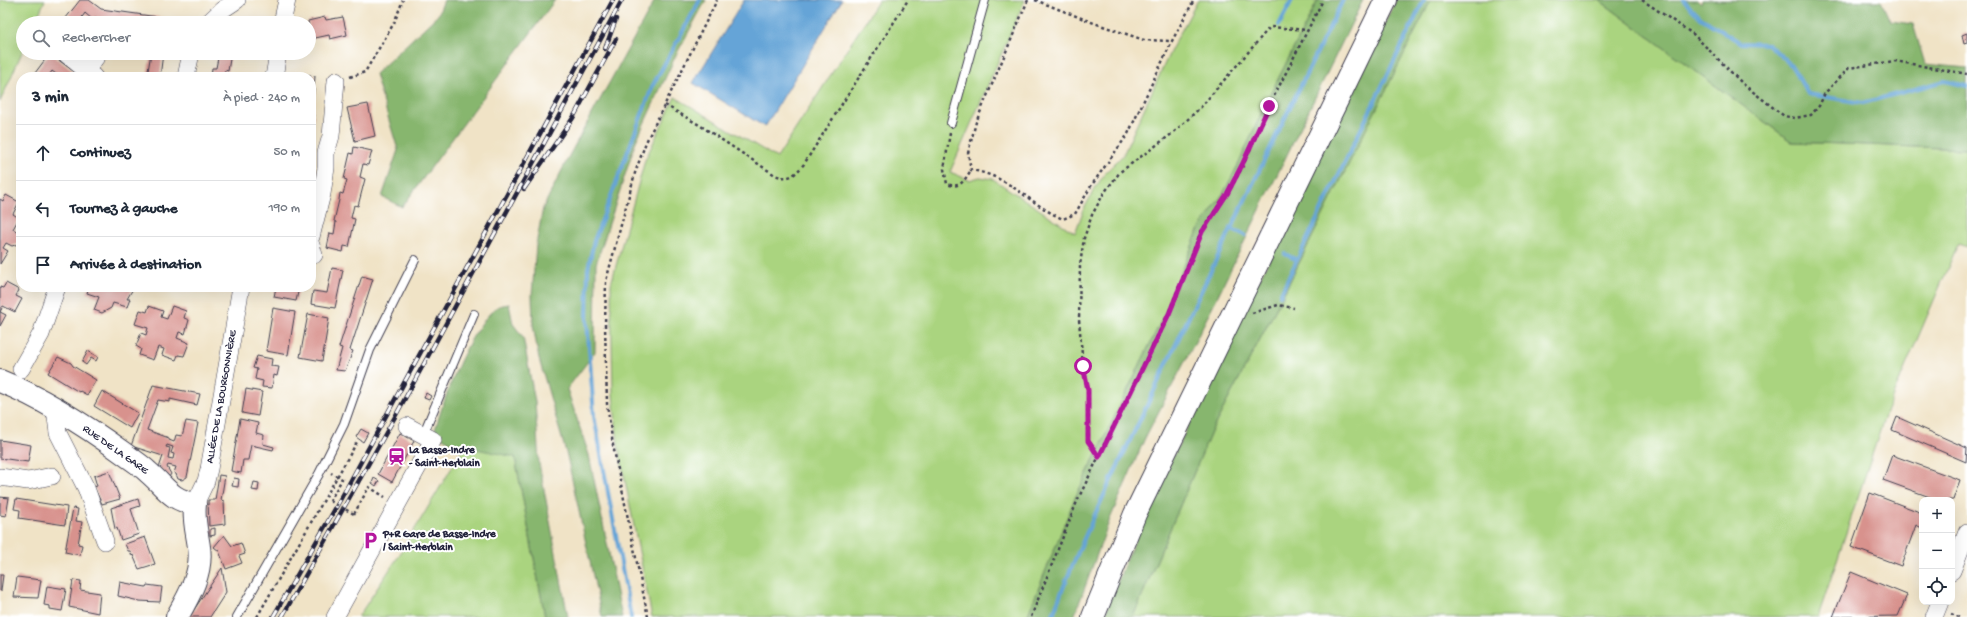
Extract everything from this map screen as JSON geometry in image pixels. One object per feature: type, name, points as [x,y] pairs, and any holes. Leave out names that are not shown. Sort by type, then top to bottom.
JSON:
[{"type":"main road","points":[[1093,617],[1136,514],[1229,320],[1386,0]]},
{"type":"main road","name":"RUE DE LA GARE","points":[[0,380],[55,409],[125,454],[149,472],[170,494],[185,502],[195,504]]},
{"type":"main road","points":[[177,617],[193,587],[200,560],[194,515],[195,504]]},
{"type":"street","points":[[216,16],[237,0]]},
{"type":"street","points":[[284,16],[287,0]]},
{"type":"street","points":[[73,60],[88,72]]},
{"type":"street","points":[[91,72],[97,60]]},
{"type":"street","points":[[187,72],[190,60]]},
{"type":"street","points":[[275,72],[277,60]]},
{"type":"street","points":[[316,217],[322,194],[326,168],[318,151],[331,136],[336,81]]},
{"type":"street","points":[[21,369],[41,334],[55,292]]},
{"type":"street","name":"ALLÉE DE LA BOURGONNIÈRE","points":[[195,504],[206,481],[209,469],[240,292]]},
{"type":"street","points":[[55,409],[58,433],[86,488],[105,541]]},
{"type":"street","points":[[335,617],[433,440],[407,426]]},
{"type":"street","points":[[0,477],[28,481],[52,476]]},
{"type":"street","points":[[1953,569],[1967,532]]},
{"type":"street","points":[[1934,617],[1939,605]]},
{"type":"lane","points":[[951,123],[985,0]]},
{"type":"lane","points":[[237,617],[322,467],[348,414],[370,350],[415,260]]},
{"type":"lane","points":[[423,434],[474,314]]},
{"type":"path","points":[[336,81],[365,72],[394,24],[404,0]]},
{"type":"path","points":[[648,617],[613,445],[607,404],[605,325],[606,281],[635,173],[646,142],[717,0]]},
{"type":"path","points":[[665,106],[701,126],[775,175],[783,178],[791,177],[804,164],[908,0]]},
{"type":"path","points":[[951,123],[944,170],[947,184],[954,187],[961,185],[972,170],[968,153],[976,122],[1028,0]]},
{"type":"path","points":[[1035,0],[1144,40],[1172,41]]},
{"type":"path","points":[[972,170],[988,173],[1002,179],[1050,213],[1063,219],[1075,214],[1091,186],[1128,134],[1172,41],[1194,0]]},
{"type":"path","points":[[1031,617],[1078,499],[1169,314],[1202,232],[1227,194],[1269,106],[1323,0]]},
{"type":"path","points":[[1642,0],[1693,34],[1743,84],[1784,116],[1795,118],[1811,115],[1819,106],[1825,94],[1849,68],[1895,61],[1967,74]]},
{"type":"path","points":[[1099,457],[1088,441],[1088,390],[1083,366],[1079,320],[1080,265],[1084,238],[1092,215],[1104,193],[1120,172],[1168,137],[1200,108],[1270,27],[1307,30]]},
{"type":"path","points":[[1229,320],[1278,305],[1294,308]]},
{"type":"path","points":[[257,617],[357,442]]},
{"type":"path","points":[[322,467],[342,479],[330,500],[354,514],[369,487],[397,503]]},
{"type":"green space","points":[[0,0],[45,0],[38,16],[16,16],[16,60],[19,60],[0,102]]},
{"type":"green space","points":[[444,0],[555,0],[402,207],[382,197],[398,150],[375,74],[438,15]]},
{"type":"green space","points":[[655,0],[706,0],[676,55],[636,141],[596,264],[595,352],[567,389],[589,455],[622,617],[602,617],[567,456],[539,359],[533,325],[532,295],[536,245],[543,208],[570,154]]},
{"type":"green space","points":[[879,0],[1025,0],[950,172],[969,180],[980,177],[993,179],[1075,233],[1084,209],[1095,188],[1107,171],[1123,155],[1171,50],[1198,0],[1318,0],[1265,105],[1239,163],[1224,192],[1198,231],[1165,313],[1075,498],[1027,617],[652,617],[618,445],[613,394],[611,284],[645,160],[675,97],[777,158]]},
{"type":"green space","points":[[1318,0],[1363,0],[1194,344],[1145,438],[1110,519],[1074,617],[1027,617],[1075,498],[1165,313],[1198,231],[1224,192],[1239,163],[1265,105]]},
{"type":"green space","points":[[1396,0],[1431,0],[1278,305],[1212,430],[1133,617],[1104,617],[1125,563],[1165,473]]},
{"type":"green space","points":[[1431,0],[1599,0],[1792,142],[1967,149],[1967,247],[1958,244],[1887,410],[1818,617],[1133,617],[1212,430],[1278,305]]},
{"type":"green space","points":[[1599,0],[1697,0],[1701,4],[1702,0],[1881,1],[1890,21],[1913,24],[1925,64],[1967,68],[1967,149],[1792,142]]},
{"type":"green space","points":[[509,304],[513,324],[523,337],[535,402],[539,463],[568,617],[545,617],[515,457],[453,444],[434,433],[458,366],[476,331],[486,317],[497,307]]},
{"type":"green space","points":[[477,426],[515,457],[545,617],[358,617],[398,557]]},
{"type":"water","points":[[744,0],[842,0],[765,127],[693,83]]},
{"type":"building","points":[[80,0],[89,0],[101,9],[151,16],[88,16],[85,13],[83,16],[67,16]]},
{"type":"building","points":[[325,17],[326,20],[343,17],[347,35],[330,39],[329,35],[316,38],[316,19]]},
{"type":"building","points":[[1967,33],[1967,43],[1964,44],[1962,35]]},
{"type":"building","points":[[45,60],[59,60],[74,72],[52,71],[36,72]]},
{"type":"building","points":[[150,60],[162,60],[161,72],[148,72]]},
{"type":"building","points":[[218,60],[230,60],[228,71],[212,72],[212,68],[216,68]]},
{"type":"building","points":[[368,104],[375,136],[355,141],[347,108]]},
{"type":"building","points":[[354,147],[372,151],[368,165],[363,164],[360,177],[365,179],[358,206],[354,205],[351,218],[355,219],[349,247],[344,246],[343,252],[327,248],[330,233],[334,234],[336,222],[334,221],[340,193],[343,194],[347,180],[344,179],[350,153],[353,154]]},
{"type":"building","points":[[6,195],[16,200],[16,208],[13,214],[16,216],[16,224],[13,229],[16,231],[16,245],[12,246],[6,243],[3,248],[8,251],[0,264],[0,199],[3,201]]},
{"type":"building","points":[[332,268],[343,270],[335,308],[311,304],[313,292],[327,293]]},
{"type":"building","points":[[362,276],[373,279],[350,350],[353,351],[345,371],[336,370],[342,348],[339,347]]},
{"type":"building","points":[[6,283],[16,288],[16,292],[18,292],[16,296],[22,299],[15,312],[3,306],[0,312],[0,287],[3,288]]},
{"type":"building","points":[[131,292],[127,299],[130,299],[127,307],[113,303],[111,308],[102,313],[94,310],[99,297],[87,293]]},
{"type":"building","points":[[275,292],[298,292],[296,301],[274,297]]},
{"type":"building","points":[[149,306],[163,311],[161,317],[167,319],[172,306],[186,311],[184,318],[189,320],[185,334],[179,332],[177,338],[189,343],[184,356],[178,355],[176,360],[162,355],[164,349],[158,347],[153,360],[139,355],[141,349],[136,346],[141,333],[146,335],[148,328],[135,324],[140,310],[147,312]]},
{"type":"building","points":[[273,308],[295,312],[288,355],[266,351]]},
{"type":"building","points":[[0,312],[6,315],[0,326]]},
{"type":"building","points":[[308,314],[329,318],[322,361],[300,357]]},
{"type":"building","points":[[88,351],[98,357],[96,361],[91,358],[86,365],[82,362]]},
{"type":"building","points":[[257,356],[272,359],[271,366],[279,367],[277,376],[274,375],[272,388],[262,387],[263,381],[255,379],[257,369],[253,368]]},
{"type":"building","points":[[58,357],[71,363],[73,366],[96,380],[87,395],[80,391],[79,392],[48,373]]},
{"type":"building","points":[[153,385],[200,394],[197,405],[170,399],[170,402],[158,400],[147,430],[169,438],[169,440],[174,442],[176,435],[182,436],[186,421],[198,423],[187,477],[182,480],[178,479],[174,473],[176,467],[168,465],[167,467],[171,474],[169,477],[159,468],[163,456],[131,446]],"holes":[[[167,445],[173,447],[171,453],[174,454],[173,459],[168,458],[170,448],[166,447]]]},
{"type":"building","points":[[246,389],[262,392],[258,416],[242,413]]},
{"type":"building","points":[[102,391],[138,413],[130,428],[94,406]]},
{"type":"building","points":[[426,393],[431,396],[429,400],[424,398]]},
{"type":"building","points":[[1897,417],[1967,448],[1966,462],[1892,430]]},
{"type":"building","points":[[240,419],[258,423],[256,433],[264,435],[263,444],[274,447],[273,450],[251,445],[248,460],[243,460],[241,473],[231,471]]},
{"type":"building","points":[[361,429],[368,433],[363,442],[356,437]]},
{"type":"building","name":"La Basse-Indre - Saint-Herblain","points":[[400,433],[414,441],[392,482],[378,474]]},
{"type":"building","points":[[0,440],[31,445],[28,462],[0,458]]},
{"type":"building","points":[[1892,455],[1960,480],[1954,497],[1930,497],[1883,480]]},
{"type":"building","points":[[109,471],[120,499],[102,504],[94,487],[97,486],[94,476]]},
{"type":"building","points":[[219,475],[225,476],[221,500],[224,501],[225,524],[209,526],[208,500],[215,500]]},
{"type":"building","points":[[234,478],[239,479],[238,487],[232,486]]},
{"type":"building","points":[[374,478],[379,481],[376,486],[372,483]]},
{"type":"building","points":[[254,482],[259,483],[258,491],[252,490]]},
{"type":"building","points":[[1870,493],[1919,512],[1919,526],[1916,525],[1901,566],[1851,547]]},
{"type":"building","points":[[0,497],[9,498],[6,516],[0,515]]},
{"type":"building","points":[[16,499],[67,507],[65,525],[19,518],[20,510],[14,509]]},
{"type":"building","points":[[138,499],[140,506],[131,509],[139,534],[121,540],[117,528],[115,529],[111,508]]},
{"type":"building","points":[[73,508],[78,509],[76,521],[82,522],[78,544],[82,545],[80,555],[65,552]]},
{"type":"building","points":[[215,528],[215,535],[210,536],[210,529]]},
{"type":"building","points":[[224,535],[232,546],[241,543],[245,554],[239,556],[242,563],[226,569],[219,551],[214,547]]},
{"type":"building","points":[[145,537],[155,564],[139,569],[133,555],[132,556],[130,551],[128,551],[125,544]]},
{"type":"building","points":[[222,568],[226,592],[210,617],[189,617]]},
{"type":"building","points":[[1851,572],[1907,595],[1898,616],[1833,617]]},
{"type":"building","points":[[0,575],[3,575],[1,591],[0,591]]},
{"type":"building","points":[[17,577],[41,580],[38,598],[14,597]]},
{"type":"building","points":[[73,580],[81,581],[80,590],[100,593],[98,613],[69,607]]},
{"type":"building","points":[[120,582],[146,587],[147,585],[162,587],[160,602],[139,601],[118,596]]},
{"type":"building","points":[[47,586],[66,589],[62,611],[50,609],[50,606],[44,605]]},
{"type":"waterway","points":[[631,617],[594,416],[587,320],[588,269],[594,241],[653,85],[700,0]]},
{"type":"waterway","points":[[1279,25],[1292,0]]},
{"type":"waterway","points":[[1052,617],[1112,477],[1246,197],[1343,0]]},
{"type":"waterway","points":[[1280,295],[1424,0]]},
{"type":"waterway","points":[[1683,0],[1701,18],[1741,43],[1768,44],[1791,65],[1808,94],[1863,103],[1945,81],[1967,86]]},
{"type":"waterway","points":[[1230,228],[1245,235]]},
{"type":"waterway","points":[[1285,254],[1297,260]]},
{"type":"railway","points":[[273,617],[339,502],[613,0]]},
{"type":"railway","points":[[282,617],[396,415],[622,0]]},
{"type":"railway","points":[[605,49],[616,19]]},
{"type":"railway","points":[[524,189],[573,118],[616,39]]},
{"type":"place","name":"La Basse-Indre - Saint-Herblain","points":[[396,457]]},
{"type":"place","name":"P+R Gare de Basse-Indre / Saint-Herblain","points":[[370,541]]},
{"type":"route","points":[[1083,366],[1088,390],[1088,441],[1099,457],[1169,314],[1191,254],[1202,232],[1227,194],[1269,106]]}]
